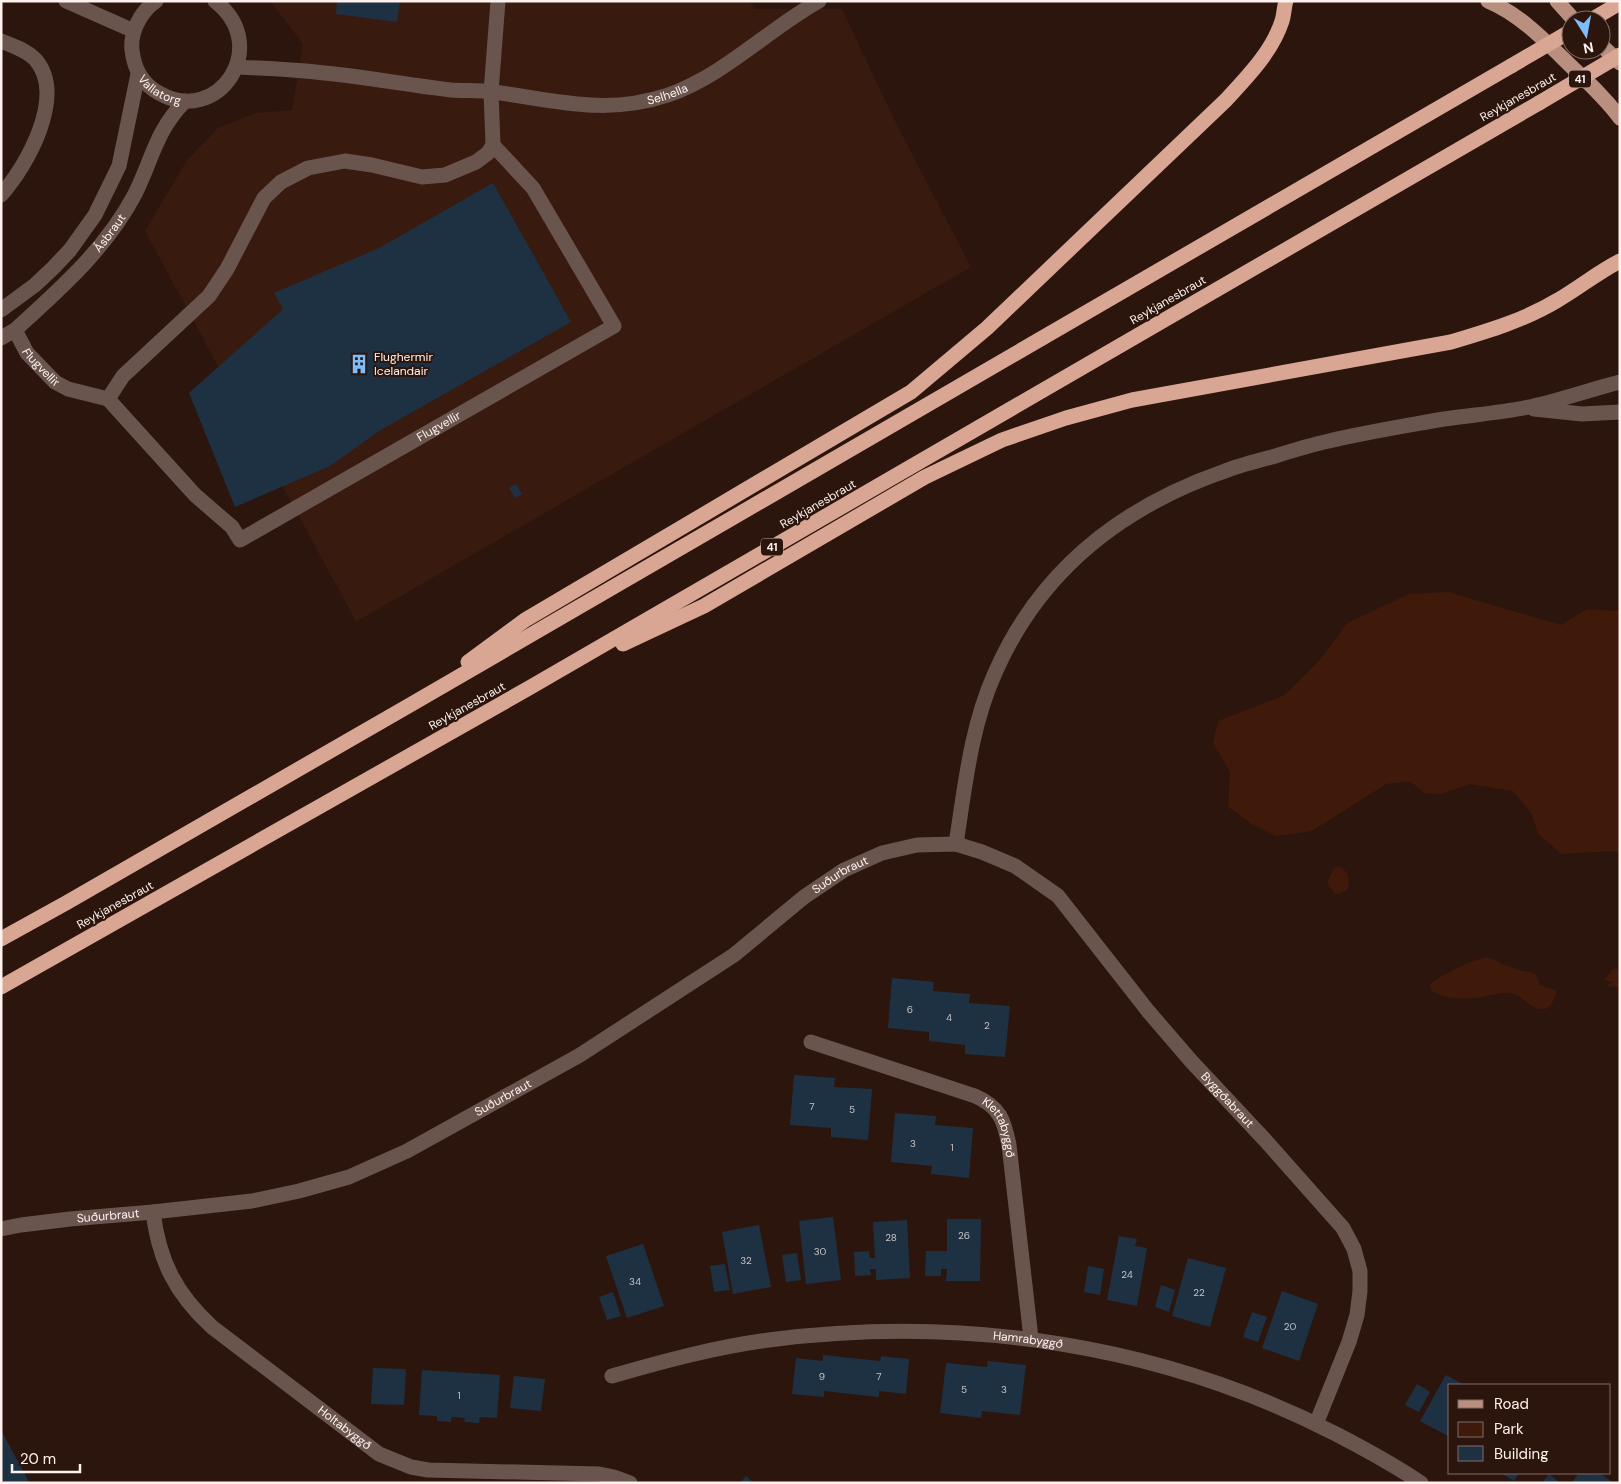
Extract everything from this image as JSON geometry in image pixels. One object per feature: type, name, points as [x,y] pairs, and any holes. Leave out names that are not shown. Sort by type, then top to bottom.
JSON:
[{"type":"highway","points":[[410,705],[525,620],[911,392],[987,328],[1226,100],[1251,73],[1271,45],[1282,20],[1286,1]]},
{"type":"highway","points":[[1608,10],[1620,3]]},
{"type":"highway","name":"Reykjanesbraut","points":[[1,939],[66,904],[1561,37]]},
{"type":"highway","name":"Reykjanesbraut","points":[[1,987],[529,688],[1620,55]]},
{"type":"highway","points":[[529,688],[704,606],[925,477],[1002,440],[1066,418],[1132,400],[1346,362],[1461,339],[1538,311],[1558,301],[1620,261]]},
{"type":"main road","points":[[1488,1],[1518,19],[1545,41],[1607,101],[1620,118]]},
{"type":"street","points":[[66,1],[134,31]]},
{"type":"street","name":"Vallatorg","points":[[156,1],[141,15],[134,31],[131,46],[138,74],[151,89],[167,98],[185,101],[202,99],[216,92],[228,81],[237,66]]},
{"type":"street","points":[[216,1],[230,14],[238,30],[240,48],[237,66]]},
{"type":"street","points":[[108,399],[123,376],[209,296],[227,269],[264,198],[281,182],[308,168],[345,161],[372,164],[422,177],[445,175],[476,162],[488,153],[493,145],[491,92],[498,1]]},
{"type":"street","name":"Selhella","points":[[237,66],[306,71],[454,90],[491,92],[565,104],[595,107],[620,106],[646,101],[688,87],[724,66],[819,1]]},
{"type":"street","points":[[1,41],[24,50],[34,58],[42,70],[47,103],[41,126],[28,157],[10,186],[1,195]]},
{"type":"street","name":"Ásbraut","points":[[1,310],[35,285],[53,268],[70,250],[95,215],[119,166],[138,74]]},
{"type":"street","name":"Ásbraut","points":[[1,338],[15,330],[84,265],[98,249],[134,194],[163,128],[185,101]]},
{"type":"street","name":"Flugvellir","points":[[15,330],[27,353],[55,382],[68,389],[108,399],[195,495],[232,527],[240,540],[614,326],[533,188],[493,145]]},
{"type":"street","points":[[956,844],[972,746],[982,708],[995,673],[1011,640],[1031,609],[1056,577],[1084,549],[1114,525],[1147,505],[1226,470],[1318,444],[1444,419],[1526,408],[1620,382]]},
{"type":"street","points":[[1526,408],[1582,414],[1620,412]]},
{"type":"street","name":"Suðurbraut","points":[[1,1230],[21,1225],[70,1219],[252,1201],[299,1191],[349,1177],[407,1151],[580,1055],[734,955],[804,898],[844,870],[882,853],[917,845],[956,844]]},
{"type":"street","name":"Byggðabraut","points":[[956,844],[982,852],[1015,866],[1058,896],[1148,1011],[1343,1228],[1354,1249],[1360,1271],[1357,1315],[1349,1342],[1316,1424]]},
{"type":"street","name":"Klettabyggð","points":[[811,1042],[975,1096],[998,1112],[1006,1128],[1009,1145],[1031,1338]]},
{"type":"street","name":"Holtabyggð","points":[[153,1212],[157,1238],[166,1265],[185,1299],[198,1314],[212,1327],[380,1454],[411,1467],[428,1470],[599,1474],[630,1483]]},
{"type":"street","name":"Hamrabyggð","points":[[612,1376],[715,1349],[767,1340],[820,1334],[926,1330],[1031,1338],[1129,1357],[1224,1385],[1316,1424],[1364,1449],[1421,1483]]},
{"type":"shaded area","points":[[270,1],[749,1],[755,9],[842,9],[896,123],[971,267],[356,622],[145,231],[187,160],[218,128],[256,113],[292,110],[303,44]]},
{"type":"green space","points":[[1448,592],[1561,625],[1587,609],[1620,611],[1620,853],[1613,851],[1561,854],[1538,833],[1531,813],[1513,791],[1470,784],[1441,794],[1424,793],[1410,781],[1386,784],[1312,831],[1276,836],[1252,824],[1228,807],[1230,772],[1213,743],[1218,721],[1285,695],[1320,660],[1347,623],[1409,594]]},
{"type":"green space","points":[[1338,866],[1348,876],[1349,883],[1347,890],[1339,894],[1334,893],[1327,882],[1334,868]]},
{"type":"green space","points":[[1488,957],[1510,967],[1535,974],[1540,985],[1556,990],[1552,1004],[1545,1009],[1540,1009],[1519,996],[1510,993],[1476,998],[1459,998],[1446,997],[1431,990],[1430,984],[1441,977],[1467,964]]},
{"type":"green space","points":[[1613,969],[1620,969],[1619,987],[1606,986],[1613,982],[1604,980]]},
{"type":"building","points":[[337,1],[400,1],[397,22],[336,14]]},
{"type":"building","name":"Flughermir Icelandair","points":[[493,183],[571,322],[379,431],[330,466],[235,507],[189,393],[283,309],[274,293],[379,248]]},
{"type":"building","points":[[516,484],[522,494],[515,498],[509,488]]},
{"type":"building","points":[[892,978],[934,982],[933,991],[970,994],[969,1003],[1010,1006],[1005,1057],[965,1054],[965,1045],[929,1041],[929,1032],[888,1028]]},
{"type":"building","points":[[794,1075],[835,1078],[834,1087],[872,1089],[868,1140],[831,1137],[831,1128],[790,1125]]},
{"type":"building","points":[[895,1113],[936,1116],[935,1125],[973,1128],[969,1178],[931,1174],[932,1166],[891,1162]]},
{"type":"building","points":[[833,1217],[841,1280],[806,1284],[799,1221]]},
{"type":"building","points":[[947,1219],[981,1219],[980,1281],[946,1281],[947,1269],[941,1269],[941,1276],[925,1276],[926,1251],[947,1251]]},
{"type":"building","points":[[907,1220],[910,1278],[876,1280],[876,1269],[870,1269],[871,1275],[855,1276],[854,1252],[869,1251],[870,1258],[875,1258],[873,1222]]},
{"type":"building","points":[[759,1225],[771,1287],[733,1294],[722,1232]]},
{"type":"building","points":[[1119,1236],[1137,1239],[1135,1246],[1147,1248],[1137,1306],[1107,1300]]},
{"type":"building","points":[[643,1244],[664,1306],[627,1318],[606,1256]]},
{"type":"building","points":[[797,1253],[801,1280],[786,1282],[782,1255]]},
{"type":"building","points":[[1188,1258],[1226,1268],[1210,1327],[1172,1316]]},
{"type":"building","points":[[725,1264],[730,1290],[714,1292],[710,1266]]},
{"type":"building","points":[[1088,1266],[1104,1269],[1100,1295],[1084,1292]]},
{"type":"building","points":[[1161,1285],[1175,1290],[1169,1312],[1155,1307]]},
{"type":"building","points":[[1282,1291],[1318,1304],[1299,1361],[1262,1348]]},
{"type":"building","points":[[613,1292],[621,1316],[607,1320],[599,1297]]},
{"type":"building","points":[[1252,1312],[1267,1317],[1258,1342],[1243,1337]]},
{"type":"building","points":[[823,1355],[880,1361],[881,1356],[909,1359],[906,1394],[879,1391],[879,1397],[824,1391],[824,1397],[792,1394],[796,1358],[823,1361]]},
{"type":"building","points":[[988,1361],[1026,1365],[1020,1415],[982,1411],[981,1418],[940,1413],[946,1363],[987,1367]]},
{"type":"building","points":[[373,1368],[406,1369],[404,1405],[371,1404]]},
{"type":"building","points":[[422,1370],[500,1375],[497,1418],[480,1417],[479,1423],[464,1422],[465,1418],[452,1417],[451,1422],[437,1421],[437,1416],[419,1415]]},
{"type":"building","points":[[1446,1375],[1462,1384],[1448,1384],[1448,1436],[1420,1421]]},
{"type":"building","points":[[514,1376],[545,1379],[541,1411],[510,1408]]},
{"type":"building","points":[[1417,1384],[1430,1392],[1419,1412],[1405,1405]]},
{"type":"building","points":[[1,1430],[29,1482],[28,1483],[1,1483]]},
{"type":"building","points":[[1503,1474],[1518,1474],[1514,1481]]},
{"type":"building","points":[[1549,1474],[1560,1483],[1542,1483]]},
{"type":"building","points":[[1578,1474],[1601,1474],[1613,1483],[1571,1483]]},
{"type":"building","points":[[746,1476],[754,1483],[740,1483]]},
{"type":"place","name":"Flughermir Icelandair","points":[[359,364]]}]
